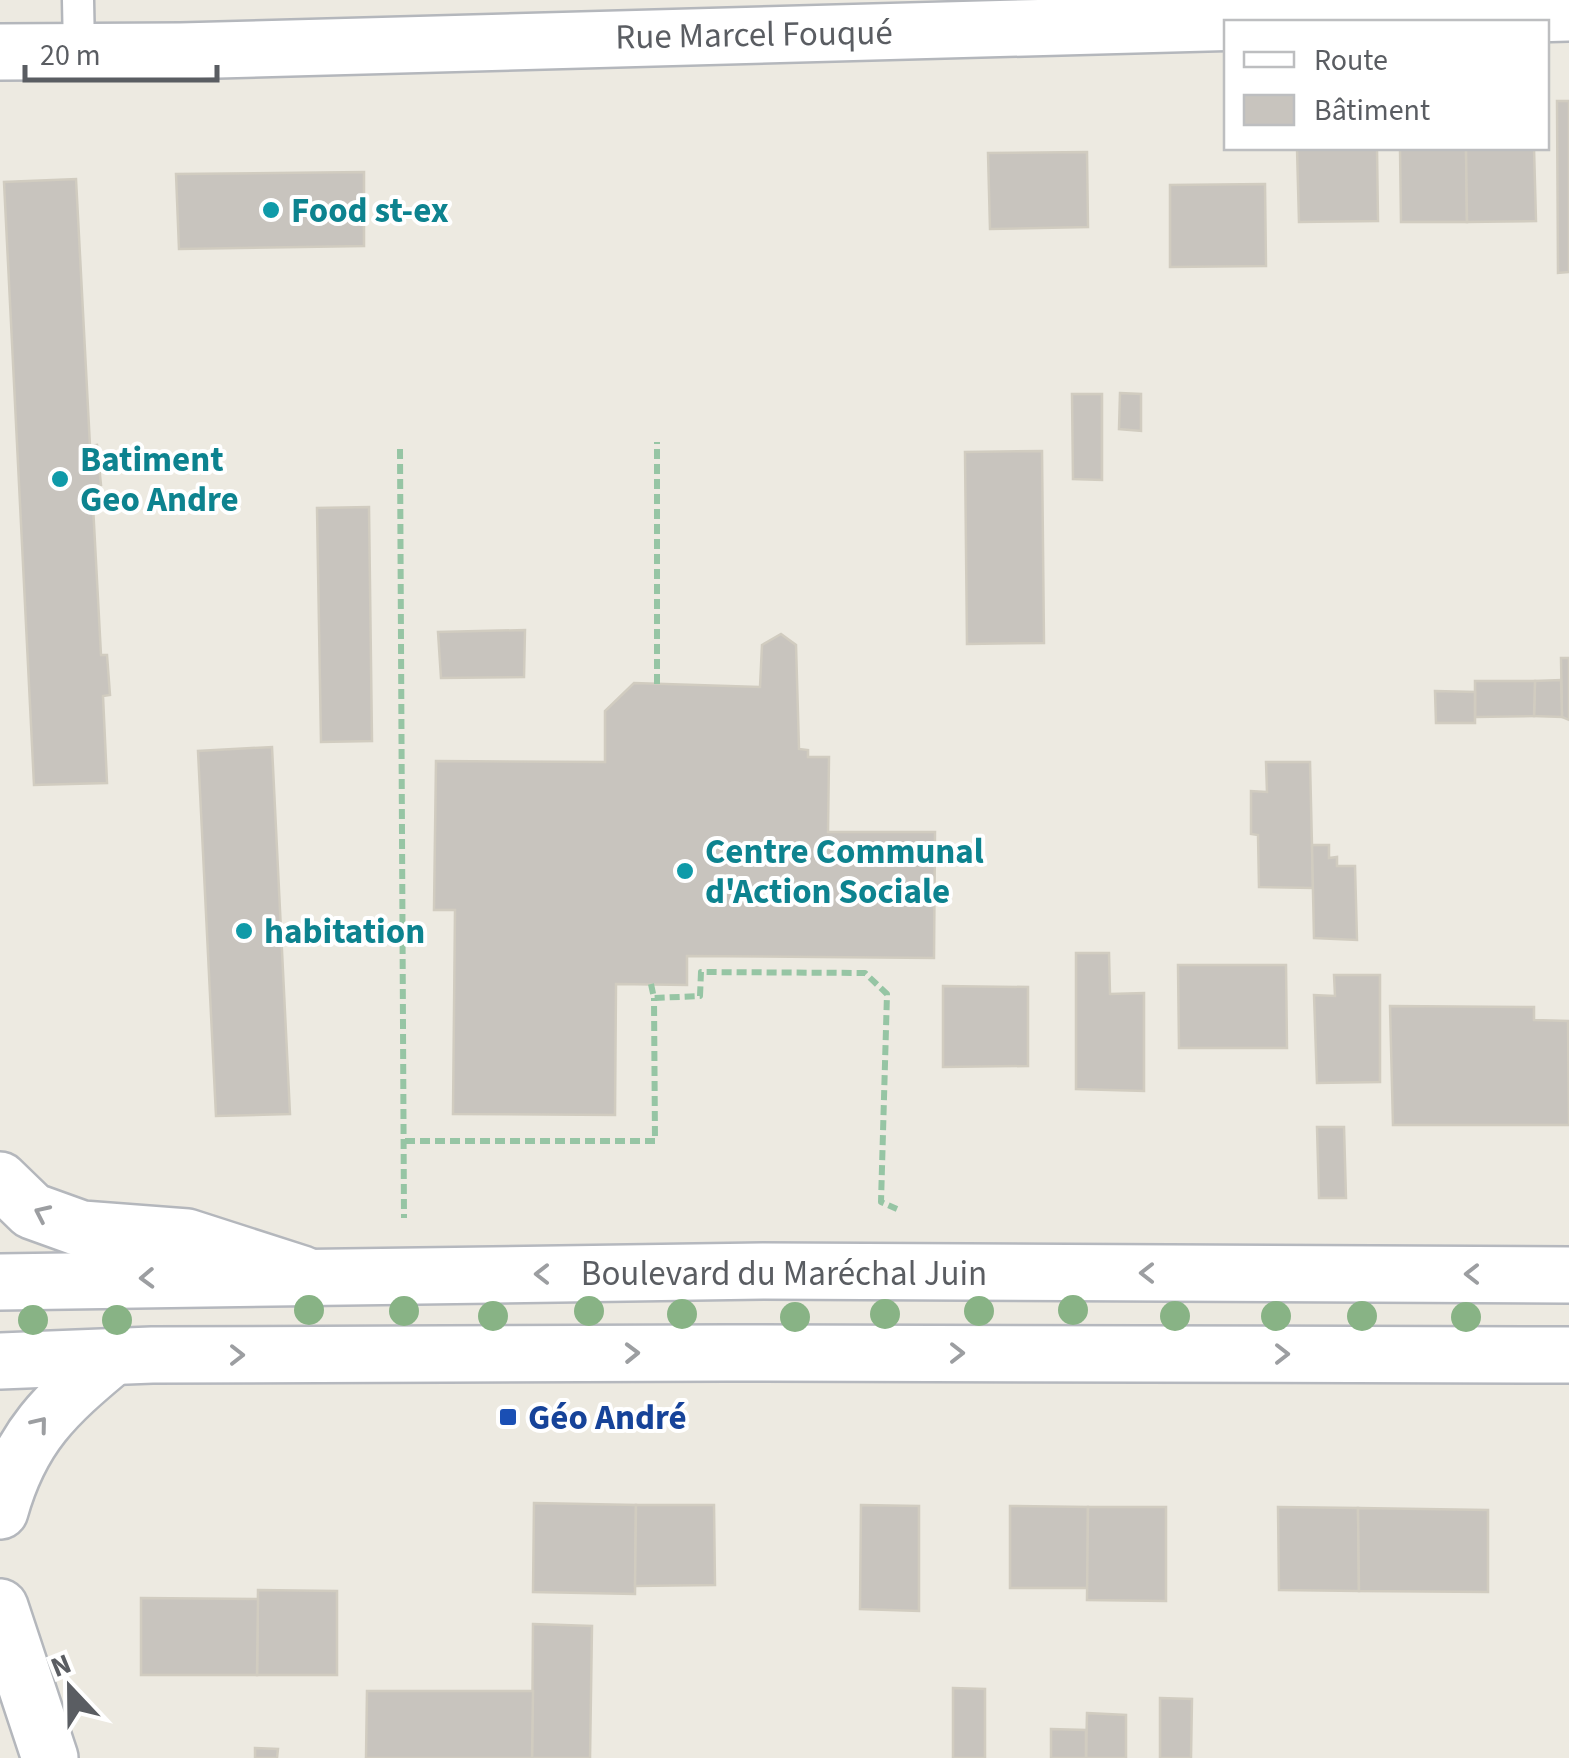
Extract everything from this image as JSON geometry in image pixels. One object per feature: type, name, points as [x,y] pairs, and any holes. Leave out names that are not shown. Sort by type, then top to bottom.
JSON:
[{"type":"main road","name":"Rue Marcel Fouqué","points":[[0,52],[78,25],[180,51],[1562,9]]},
{"type":"main road","points":[[0,1180],[32,1212],[82,1229],[187,1238],[305,1275]]},
{"type":"main road","name":"Boulevard du Maréchal Juin","points":[[0,1282],[763,1271],[1569,1274]]},
{"type":"main road","points":[[0,1361],[114,1356],[1569,1355]]},
{"type":"main road","points":[[0,1511],[12,1468],[27,1440],[50,1412],[114,1356]]},
{"type":"main road","points":[[0,1607],[50,1758]]},
{"type":"path","points":[[657,442],[657,684]]},
{"type":"path","points":[[400,449],[403,1275]]},
{"type":"path","points":[[654,998],[700,996],[702,972],[865,973],[886,994],[881,1202]]},
{"type":"path","points":[[405,1141],[655,1140],[651,984]]},
{"type":"building","points":[[1557,101],[1569,101],[1569,272],[1558,273]]},
{"type":"building","points":[[1297,150],[1377,150],[1378,221],[1299,222]]},
{"type":"building","points":[[1400,150],[1466,150],[1467,222],[1401,222]]},
{"type":"building","points":[[1466,150],[1534,150],[1536,221],[1467,222]]},
{"type":"building","points":[[1087,152],[1088,227],[990,229],[988,153]]},
{"type":"building","name":"Food st-ex","points":[[364,172],[364,246],[179,249],[176,174]]},
{"type":"building","name":"Batiment Geo Andre","points":[[76,179],[90,446],[97,445],[101,485],[92,487],[101,655],[107,655],[110,695],[103,696],[107,783],[34,785],[4,182]]},
{"type":"building","points":[[1265,184],[1266,266],[1170,267],[1170,185]]},
{"type":"building","points":[[1120,393],[1141,394],[1141,431],[1119,429]]},
{"type":"building","points":[[1072,394],[1102,394],[1102,480],[1073,479]]},
{"type":"building","points":[[1042,451],[1044,643],[967,644],[965,452]]},
{"type":"building","points":[[369,507],[372,741],[321,742],[317,508]]},
{"type":"building","points":[[525,630],[524,677],[441,678],[438,632]]},
{"type":"building","name":"Centre Communal d'Action Sociale","points":[[781,634],[796,645],[799,749],[808,750],[808,757],[829,757],[828,832],[935,832],[934,958],[687,956],[687,985],[616,984],[615,1115],[453,1114],[455,910],[434,910],[436,761],[605,762],[605,711],[634,683],[760,687],[762,645]]},
{"type":"building","points":[[1561,658],[1569,658],[1569,720],[1562,717]]},
{"type":"building","points":[[1561,680],[1562,717],[1534,716],[1535,681]]},
{"type":"building","points":[[1475,681],[1535,681],[1534,716],[1475,717]]},
{"type":"building","points":[[1435,691],[1475,692],[1475,723],[1436,723]]},
{"type":"building","name":"habitation","points":[[272,747],[290,1114],[216,1116],[198,751]]},
{"type":"building","points":[[1266,762],[1310,762],[1313,888],[1259,887],[1258,835],[1251,834],[1251,791],[1267,792]]},
{"type":"building","points":[[1312,845],[1329,845],[1329,858],[1337,857],[1337,866],[1355,866],[1357,940],[1314,938]]},
{"type":"building","points":[[1076,953],[1109,953],[1110,994],[1144,993],[1144,1091],[1076,1089]]},
{"type":"building","points":[[1178,965],[1286,965],[1287,1048],[1179,1048]]},
{"type":"building","points":[[1334,975],[1380,975],[1380,1082],[1317,1083],[1314,995],[1335,996]]},
{"type":"building","points":[[943,986],[1028,987],[1028,1066],[943,1067]]},
{"type":"building","points":[[1390,1006],[1534,1007],[1534,1020],[1568,1021],[1569,1125],[1393,1125]]},
{"type":"building","points":[[1317,1127],[1344,1127],[1346,1198],[1319,1198]]},
{"type":"building","points":[[534,1503],[636,1505],[635,1594],[533,1592]]},
{"type":"building","points":[[636,1505],[714,1505],[715,1585],[635,1586]]},
{"type":"building","points":[[861,1505],[919,1506],[919,1611],[860,1609]]},
{"type":"building","points":[[1010,1506],[1088,1507],[1088,1588],[1010,1588]]},
{"type":"building","points":[[1088,1507],[1166,1507],[1166,1601],[1087,1600]]},
{"type":"building","points":[[1278,1507],[1358,1508],[1359,1591],[1279,1590]]},
{"type":"building","points":[[1358,1508],[1488,1510],[1488,1592],[1359,1591]]},
{"type":"building","points":[[258,1590],[337,1591],[337,1675],[257,1675]]},
{"type":"building","points":[[141,1598],[258,1599],[257,1675],[141,1675]]},
{"type":"building","points":[[533,1624],[592,1626],[590,1758],[532,1758]]},
{"type":"building","points":[[953,1688],[985,1689],[985,1758],[953,1758]]},
{"type":"building","points":[[367,1691],[533,1691],[532,1758],[366,1758]]},
{"type":"building","points":[[1160,1698],[1192,1699],[1191,1758],[1160,1758]]},
{"type":"building","points":[[1087,1713],[1126,1715],[1126,1758],[1086,1758]]},
{"type":"building","points":[[1051,1729],[1086,1730],[1086,1758],[1051,1758]]},
{"type":"building","points":[[255,1748],[278,1749],[277,1758],[255,1758]]},
{"type":"place","name":"Food st-ex","points":[[271,210]]},
{"type":"place","name":"Batiment Geo Andre","points":[[60,479]]},
{"type":"place","name":"Centre Communal d'Action Sociale","points":[[685,871]]},
{"type":"place","name":"habitation","points":[[244,931]]},
{"type":"place","name":"Géo André","points":[[508,1417]]}]
